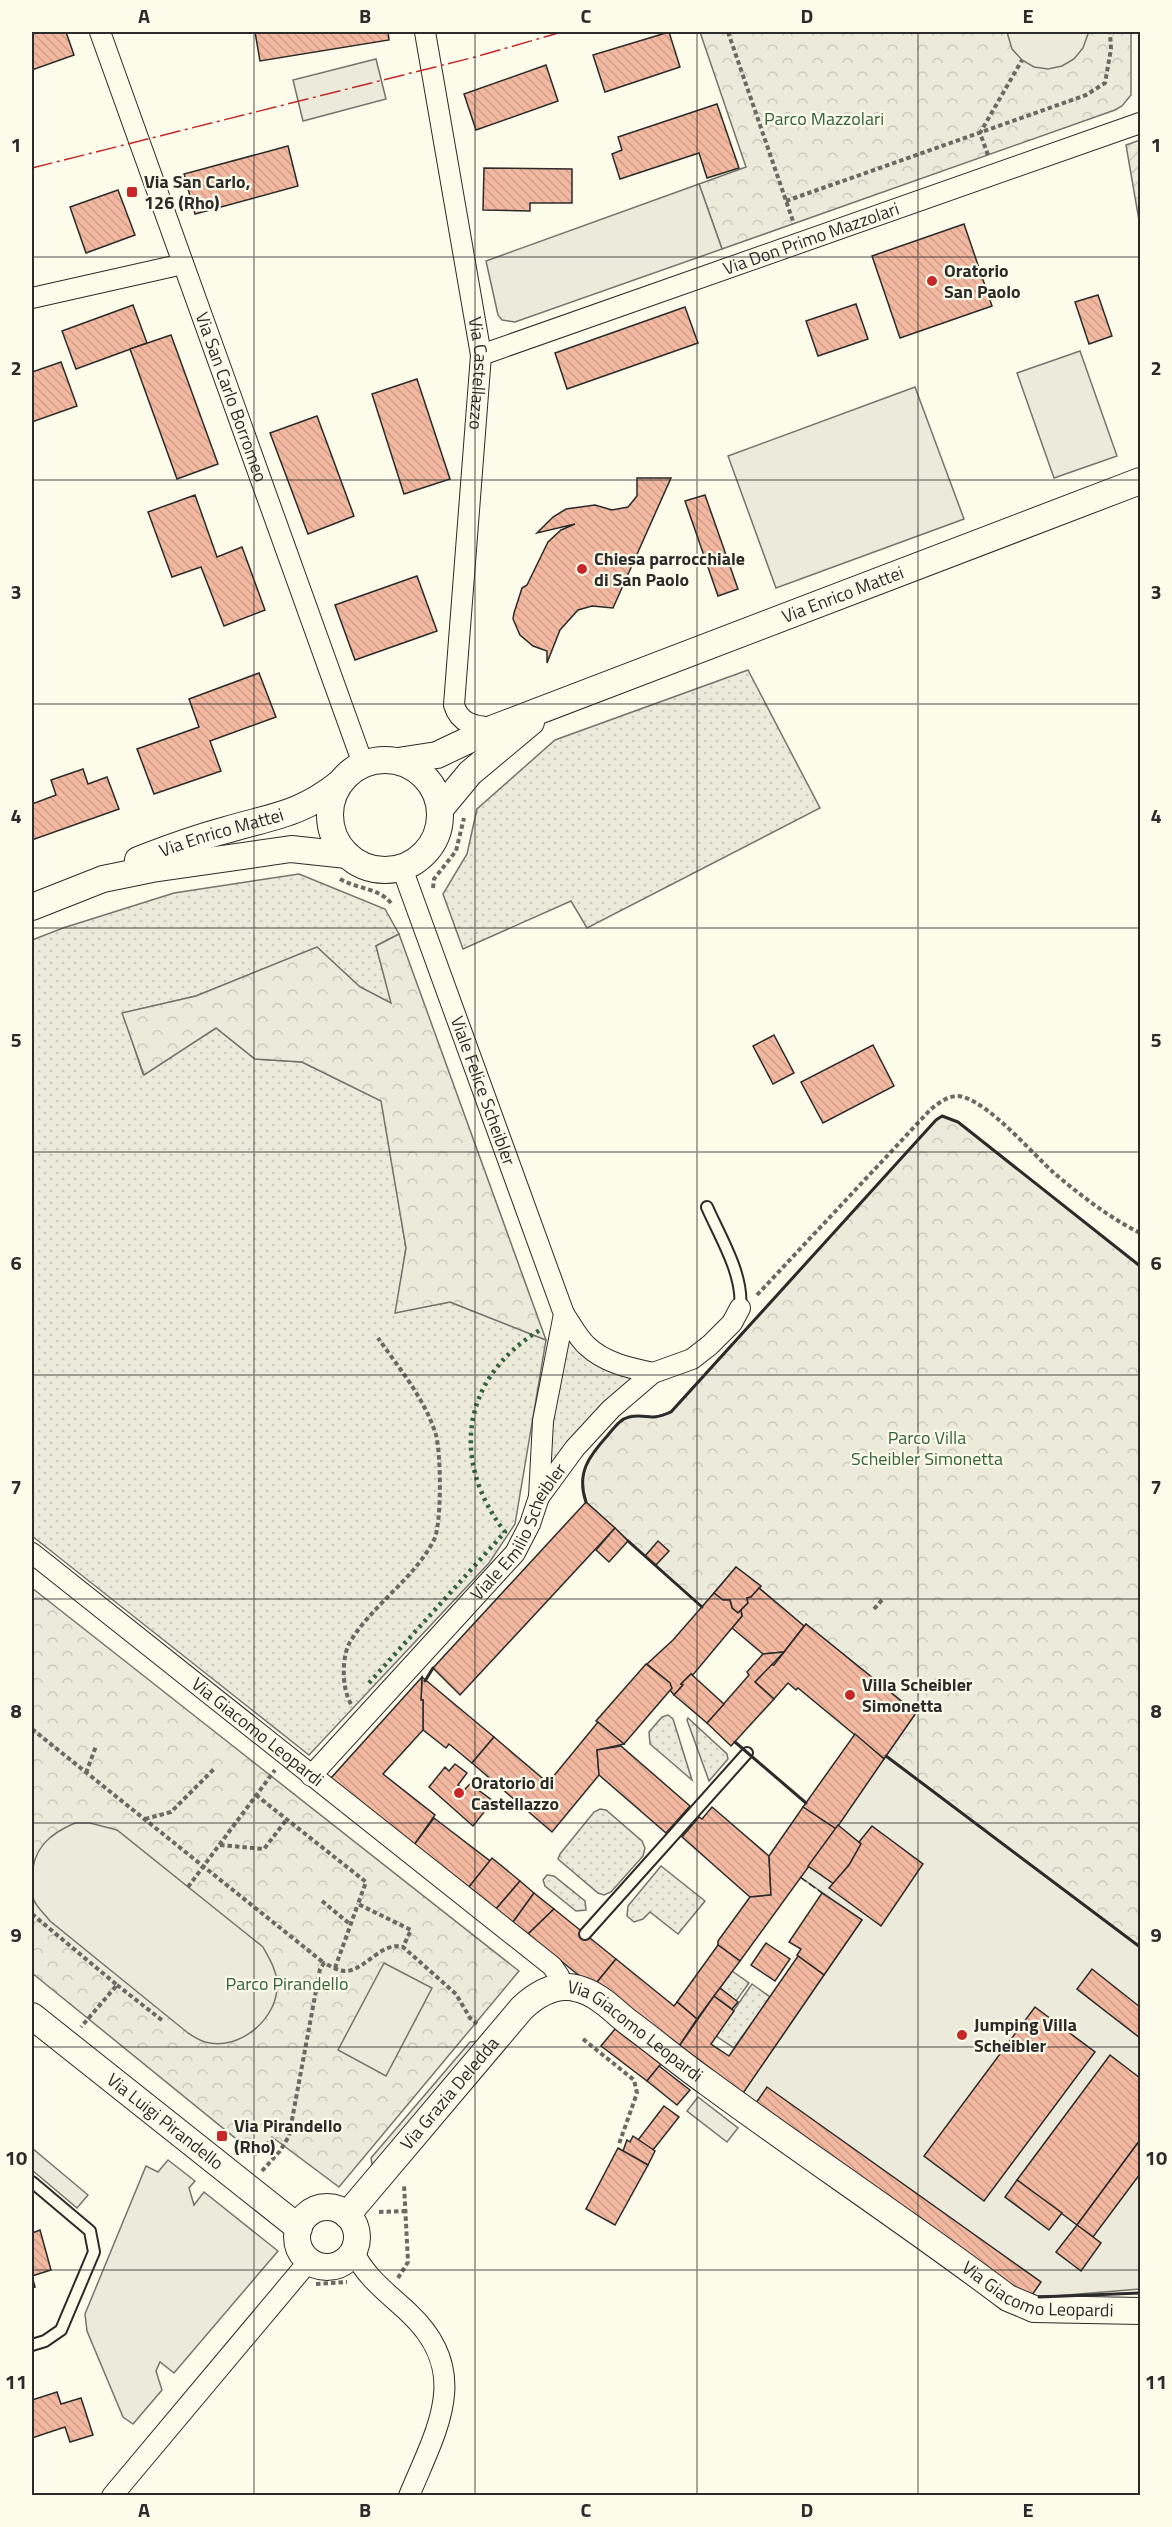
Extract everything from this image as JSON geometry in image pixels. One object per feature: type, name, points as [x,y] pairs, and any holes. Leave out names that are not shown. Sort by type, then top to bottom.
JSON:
[{"type":"street","name":"Via San Carlo Borromeo","points":[[100,32],[363,764]]},
{"type":"street","name":"Via Castellazzo","points":[[425,32],[481,355],[454,705],[460,718],[467,723],[494,728]]},
{"type":"street","name":"Via Don Primo Mazzolari","points":[[481,355],[1140,123]]},
{"type":"street","points":[[32,298],[183,264]]},
{"type":"street","name":"Via Enrico Mattei","points":[[398,761],[437,755],[494,728],[1140,481]]},
{"type":"street","name":"Via Enrico Mattei","points":[[441,808],[470,773],[546,709]]},
{"type":"street","points":[[382,759],[398,761],[416,768],[426,777],[436,792],[442,822],[432,846],[413,864],[402,868],[387,871],[358,864],[340,865],[330,815],[331,805],[340,783],[349,773],[363,764],[382,759]]},
{"type":"street","name":"Via Enrico Mattei","points":[[103,879],[118,868],[148,856],[225,830],[289,814],[324,796],[340,783]]},
{"type":"street","name":"Via Enrico Mattei","points":[[32,907],[103,879],[229,857],[291,849],[340,865]]},
{"type":"street","name":"Viale Felice Scheibler","points":[[402,868],[564,1314],[586,1346],[606,1359],[625,1367],[653,1373]]},
{"type":"street","name":"Viale Emilio Scheibler","points":[[311,1776],[514,1553],[530,1524],[539,1497],[574,1448],[611,1408],[653,1373],[692,1359],[710,1345],[732,1323],[740,1308]]},
{"type":"street","points":[[539,1497],[543,1421],[564,1314]]},
{"type":"street","name":"Via Giacomo Leopardi","points":[[32,1553],[561,1973],[603,2001],[706,2083],[1008,2298],[1034,2309],[1140,2311]]},
{"type":"street","name":"Via Grazia Deledda","points":[[347,2215],[522,2008],[561,1973]]},
{"type":"street","name":"Via Luigi Pirandello","points":[[32,2016],[299,2228]]},
{"type":"street","points":[[320,2208],[339,2210],[347,2215],[357,2233],[354,2252],[347,2260],[328,2268],[309,2261],[298,2246],[299,2228],[303,2219],[320,2208]]},
{"type":"street","points":[[354,2252],[366,2271],[417,2320],[429,2337],[437,2350],[445,2381],[444,2407],[440,2422],[409,2496]]},
{"type":"street","points":[[112,2496],[309,2261]]},
{"type":"lane","points":[[707,1207],[731,1263],[741,1296],[740,1308]]},
{"type":"lane","points":[[585,1934],[747,1753]]},
{"type":"lane","points":[[32,2182],[90,2231],[94,2252],[61,2331],[45,2341],[32,2345]]},
{"type":"path","points":[[728,32],[800,241]]},
{"type":"path","points":[[786,201],[1086,95],[1105,83],[1111,50],[1110,32]]},
{"type":"path","points":[[980,133],[1022,60]]},
{"type":"path","points":[[980,133],[995,174]]},
{"type":"path","points":[[340,865],[352,886],[386,896],[399,916],[435,905],[432,888],[434,879],[456,851],[466,810]]},
{"type":"path","points":[[740,1308],[751,1301],[931,1109],[944,1099],[952,1097],[961,1096],[975,1102],[1080,1193],[1140,1233]]},
{"type":"path","points":[[362,1721],[346,1696],[344,1666],[349,1644],[423,1557],[435,1537],[439,1507],[436,1438],[426,1409],[378,1338]]},
{"type":"path","points":[[874,1609],[882,1600]]},
{"type":"path","points":[[32,1729],[324,1963],[348,1971],[391,1946],[403,1947],[456,1994],[470,2018],[478,2025]]},
{"type":"path","points":[[86,1773],[96,1746]]},
{"type":"path","points":[[188,1887],[279,1765]]},
{"type":"path","points":[[144,1819],[171,1812],[215,1768]]},
{"type":"path","points":[[256,1795],[366,1882],[335,1968]]},
{"type":"path","points":[[219,1845],[264,1849],[287,1819]]},
{"type":"path","points":[[322,1900],[351,1924]]},
{"type":"path","points":[[358,1904],[411,1930],[403,1947]]},
{"type":"path","points":[[32,1914],[163,2021]]},
{"type":"path","points":[[260,2174],[290,2136],[320,1969],[324,1963]]},
{"type":"path","points":[[79,2030],[117,1985]]},
{"type":"path","points":[[583,2039],[634,2080],[637,2087],[638,2093],[619,2144]]},
{"type":"path","points":[[386,2291],[405,2271],[408,2262],[404,2192],[407,2176]]},
{"type":"path","points":[[310,2288],[331,2281],[352,2282]]},
{"type":"green space","name":"Parco Mazzolari","points":[[700,32],[1131,32],[1131,95],[1122,106],[1115,110],[722,249],[699,184],[746,167]]},
{"type":"green space","points":[[376,59],[386,99],[303,121],[293,80]]},
{"type":"green space","points":[[1140,140],[1140,226],[1126,145]]},
{"type":"green space","points":[[1080,351],[1117,456],[1054,478],[1017,373]]},
{"type":"green space","points":[[915,387],[964,519],[776,588],[728,456]]},
{"type":"green space","points":[[748,670],[820,808],[587,928],[571,901],[463,949],[443,894],[467,854],[477,809],[555,740]]},
{"type":"green space","points":[[299,874],[385,909],[399,934],[376,946],[392,1004],[360,987],[317,947],[196,996],[123,1013],[143,1074],[216,1028],[255,1059],[302,1062],[382,1101],[406,1248],[396,1312],[450,1302],[546,1340],[515,1524],[489,1563],[309,1755],[32,1536],[32,940],[174,893]]},
{"type":"green space","points":[[399,934],[546,1340],[450,1302],[395,1313],[406,1248],[381,1101],[302,1062],[255,1059],[216,1028],[144,1075],[122,1013],[196,996],[317,947],[360,987],[391,1003],[376,946]]},
{"type":"green space","name":"Parco Villa Scheibler Simonetta","points":[[942,1116],[958,1122],[1140,1266],[1140,1947],[886,1756],[916,1713],[806,1624],[804,1626],[759,1588],[761,1586],[736,1567],[702,1607],[586,1502],[583,1492],[584,1474],[590,1458],[617,1424],[629,1417],[653,1417],[671,1411]]},
{"type":"green space","points":[[566,1338],[579,1350],[642,1377],[545,1474]]},
{"type":"green space","name":"Parco Pirandello","points":[[32,1588],[519,1971],[339,2187],[272,2137],[256,2155],[32,1973]]},
{"type":"green space","points":[[668,1715],[673,1719],[692,1780],[650,1744],[649,1732],[662,1717]]},
{"type":"green space","points":[[688,1718],[727,1754],[728,1759],[709,1781],[687,1720]]},
{"type":"green space","name":"Jumping Villa Scheibler","points":[[886,1756],[1140,1947],[1140,2289],[1030,2298],[742,2094],[862,1920],[800,1877]]},
{"type":"green space","points":[[600,1809],[606,1810],[642,1841],[645,1848],[643,1856],[611,1892],[604,1895],[598,1893],[558,1859],[594,1812]]},
{"type":"green space","points":[[75,1823],[90,1823],[117,1830],[263,1947],[275,1973],[276,1995],[272,2008],[255,2029],[231,2042],[218,2044],[198,2039],[50,1921],[32,1896],[35,1859],[50,1838]]},
{"type":"green space","points":[[661,1866],[705,1901],[678,1934],[650,1912],[643,1919],[634,1922],[627,1916],[628,1906]]},
{"type":"green space","points":[[547,1875],[554,1876],[585,1901],[586,1910],[576,1911],[545,1886],[543,1880]]},
{"type":"green space","points":[[384,1963],[432,1988],[386,2076],[338,2050]]},
{"type":"green space","points":[[732,1971],[749,1983],[736,2001],[720,1988]]},
{"type":"green space","points":[[752,1984],[770,1997],[734,2048],[716,2036]]},
{"type":"shaded area","points":[[1007,32],[1088,32],[1088,34],[1083,48],[1074,59],[1062,66],[1048,69],[1034,67],[1022,60],[1012,49]]},
{"type":"shaded area","points":[[699,184],[722,249],[515,322],[502,320],[498,315],[486,261]]},
{"type":"shaded area","points":[[481,2041],[373,2169],[371,2158],[470,2042]]},
{"type":"shaded area","points":[[698,2097],[738,2128],[727,2142],[687,2111]]},
{"type":"shaded area","points":[[32,2148],[88,2195],[77,2208],[32,2170]]},
{"type":"shaded area","points":[[168,2160],[195,2181],[189,2188],[194,2205],[204,2192],[278,2251],[174,2373],[160,2362],[156,2371],[162,2390],[133,2424],[123,2417],[87,2331],[85,2314],[146,2166],[158,2172]]},
{"type":"building","points":[[32,32],[66,32],[74,55],[32,70]]},
{"type":"building","points":[[255,32],[388,32],[389,40],[260,61]]},
{"type":"building","points":[[669,32],[680,67],[605,92],[593,55]]},
{"type":"building","points":[[546,65],[558,101],[476,130],[464,94]]},
{"type":"building","points":[[717,104],[739,168],[707,178],[699,153],[620,179],[612,154],[622,150],[618,137]]},
{"type":"building","points":[[288,146],[298,186],[195,214],[184,174]]},
{"type":"building","points":[[484,168],[572,169],[572,203],[530,203],[530,211],[483,210]]},
{"type":"building","points":[[118,190],[135,235],[86,253],[70,207]]},
{"type":"building","name":"Oratorio San Paolo","points":[[964,224],[992,306],[900,338],[872,256]]},
{"type":"building","points":[[1098,295],[1112,336],[1089,344],[1075,302]]},
{"type":"building","points":[[856,304],[868,339],[818,356],[806,321]]},
{"type":"building","points":[[133,305],[147,343],[76,369],[62,331]]},
{"type":"building","points":[[685,307],[698,343],[567,389],[555,353]]},
{"type":"building","points":[[171,335],[218,464],[177,479],[130,349]]},
{"type":"building","points":[[61,362],[77,406],[32,422],[32,372]]},
{"type":"building","points":[[417,379],[450,479],[404,494],[372,394]]},
{"type":"building","points":[[317,416],[354,516],[308,534],[270,433]]},
{"type":"building","name":"Chiesa parrocchiale di San Paolo","points":[[637,478],[671,478],[613,608],[592,606],[578,610],[560,630],[547,663],[547,651],[533,646],[520,635],[513,619],[514,613],[522,588],[527,585],[548,542],[561,530],[575,524],[537,533],[553,517],[566,509],[595,505],[612,510],[628,507],[637,496]]},
{"type":"building","points":[[195,495],[217,557],[242,547],[265,610],[224,626],[201,567],[172,577],[148,512]]},
{"type":"building","points":[[705,495],[738,589],[718,596],[685,501]]},
{"type":"building","points":[[417,576],[437,631],[355,660],[335,605]]},
{"type":"building","points":[[259,673],[276,717],[210,741],[221,771],[154,794],[137,749],[199,727],[189,699]]},
{"type":"building","points":[[83,769],[88,784],[107,777],[119,809],[32,840],[32,804],[56,795],[51,780]]},
{"type":"building","points":[[774,1035],[794,1073],[773,1084],[753,1046]]},
{"type":"building","points":[[873,1045],[894,1086],[823,1123],[801,1082]]},
{"type":"building","points":[[586,1502],[615,1528],[460,1695],[433,1668]]},
{"type":"building","points":[[615,1528],[628,1541],[609,1562],[596,1550]]},
{"type":"building","points":[[658,1541],[669,1551],[656,1565],[645,1556]]},
{"type":"building","points":[[736,1567],[761,1586],[751,1597],[747,1598],[748,1603],[738,1613],[732,1608],[730,1600],[723,1600],[714,1593]]},
{"type":"building","points":[[759,1588],[804,1626],[784,1652],[763,1654],[732,1628],[742,1616],[741,1610],[748,1603],[747,1598]]},
{"type":"building","points":[[714,1593],[723,1600],[730,1600],[732,1608],[738,1613],[741,1610],[742,1616],[692,1676],[691,1674],[681,1684],[683,1685],[674,1695],[670,1690],[670,1683],[647,1664],[673,1640]]},
{"type":"building","name":"Villa Scheibler Simonetta","points":[[806,1624],[916,1713],[884,1759],[798,1688],[796,1690],[788,1683],[774,1699],[755,1682],[770,1665],[774,1665]]},
{"type":"building","points":[[784,1652],[755,1682],[774,1699],[731,1746],[707,1723],[749,1675],[747,1672],[763,1654]]},
{"type":"building","points":[[646,1664],[670,1683],[672,1688],[624,1744],[596,1721]]},
{"type":"building","points":[[691,1674],[724,1704],[707,1723],[674,1695]]},
{"type":"building","points":[[422,1677],[494,1737],[472,1763],[449,1744],[446,1748],[423,1730]]},
{"type":"building","points":[[422,1677],[423,1730],[383,1774],[435,1815],[414,1845],[331,1778]]},
{"type":"building","points":[[598,1722],[624,1744],[597,1750],[599,1775],[552,1832],[472,1763],[494,1737],[548,1783]]},
{"type":"building","points":[[855,1734],[884,1759],[836,1829],[803,1807]]},
{"type":"building","points":[[621,1746],[690,1806],[666,1833],[599,1775],[597,1750]]},
{"type":"building","name":"Oratorio di Castellazzo","points":[[455,1764],[467,1773],[458,1785],[464,1790],[470,1784],[493,1801],[473,1826],[429,1787],[445,1767],[449,1771]]},
{"type":"building","points":[[712,1807],[769,1856],[771,1895],[750,1897],[682,1837],[699,1817],[702,1819]]},
{"type":"building","points":[[803,1807],[836,1829],[740,1961],[718,1945],[718,1941],[750,1897],[771,1895],[769,1856]]},
{"type":"building","points":[[434,1818],[490,1861],[469,1887],[414,1845]]},
{"type":"building","points":[[838,1825],[861,1844],[849,1865],[834,1884],[808,1866]]},
{"type":"building","points":[[872,1826],[923,1864],[881,1926],[829,1888],[849,1865],[861,1844],[859,1842]]},
{"type":"building","points":[[492,1858],[520,1881],[496,1909],[469,1887]]},
{"type":"building","points":[[520,1881],[534,1893],[513,1922],[496,1909]]},
{"type":"building","points":[[534,1893],[554,1909],[528,1934],[513,1922]]},
{"type":"building","points":[[822,1893],[862,1920],[824,1975],[797,1955],[801,1949],[789,1942]]},
{"type":"building","points":[[554,1909],[616,1959],[593,1987],[528,1934]]},
{"type":"building","points":[[766,1943],[790,1959],[775,1981],[751,1965]]},
{"type":"building","points":[[718,1945],[740,1961],[697,2019],[677,2002]]},
{"type":"building","points":[[798,1956],[824,1975],[739,2099],[675,2052],[714,1996],[734,2011],[711,2044],[729,2056]]},
{"type":"building","points":[[616,1959],[674,2006],[677,2002],[697,2019],[675,2052],[593,1987]]},
{"type":"building","points":[[1092,1969],[1140,2007],[1140,2038],[1077,1989]]},
{"type":"building","points":[[720,1988],[738,2002],[732,2009],[714,1996]]},
{"type":"building","points":[[1035,2007],[1095,2052],[984,2201],[924,2156]]},
{"type":"building","points":[[615,2029],[661,2064],[647,2081],[601,2046]]},
{"type":"building","points":[[1110,2055],[1140,2078],[1140,2140],[1077,2225],[1017,2180]]},
{"type":"building","points":[[659,2066],[690,2090],[677,2105],[647,2081]]},
{"type":"building","points":[[767,2087],[1041,2282],[1030,2298],[756,2103]]},
{"type":"building","points":[[664,2106],[679,2117],[653,2150],[638,2140]]},
{"type":"building","points":[[633,2136],[655,2151],[648,2165],[623,2151],[627,2140],[630,2142]]},
{"type":"building","points":[[1140,2140],[1140,2174],[1093,2237],[1077,2225]]},
{"type":"building","points":[[618,2148],[648,2165],[615,2225],[586,2209]]},
{"type":"building","points":[[1017,2180],[1062,2213],[1049,2230],[1005,2197]]},
{"type":"building","points":[[1077,2225],[1101,2243],[1081,2271],[1056,2252]]},
{"type":"building","points":[[40,2230],[51,2270],[32,2276],[32,2233]]},
{"type":"building","points":[[57,2392],[61,2404],[81,2398],[93,2435],[70,2442],[65,2427],[32,2438],[32,2400]]},
{"type":"hedge","points":[[369,1683],[505,1532],[487,1505],[476,1477],[471,1450],[472,1422],[480,1396],[493,1372],[514,1350],[540,1330]]},
{"type":"fence","points":[[800,1877],[822,1893]]},
{"type":"wall","points":[[586,1502],[583,1492],[586,1466],[595,1450],[615,1427],[629,1417],[653,1417],[671,1412],[942,1116],[958,1122],[1140,1266]]},
{"type":"wall","points":[[628,1541],[702,1607]]},
{"type":"wall","points":[[425,1681],[433,1668]]},
{"type":"wall","points":[[735,1742],[806,1803]]},
{"type":"wall","points":[[886,1756],[1140,1947]]},
{"type":"wall","points":[[1039,2297],[1140,2293]]},
{"type":"power","points":[[32,168],[475,57],[562,32]]},
{"type":"place","name":"Via San Carlo, 126 (Rho)","points":[[132,192]]},
{"type":"place","name":"Oratorio San Paolo","points":[[932,281]]},
{"type":"place","name":"Chiesa parrocchiale di San Paolo","points":[[582,569]]},
{"type":"place","name":"Villa Scheibler Simonetta","points":[[850,1695]]},
{"type":"place","name":"Oratorio di Castellazzo","points":[[459,1793]]},
{"type":"place","name":"Jumping Villa Scheibler","points":[[962,2035]]},
{"type":"place","name":"Via Pirandello (Rho)","points":[[222,2136]]}]
